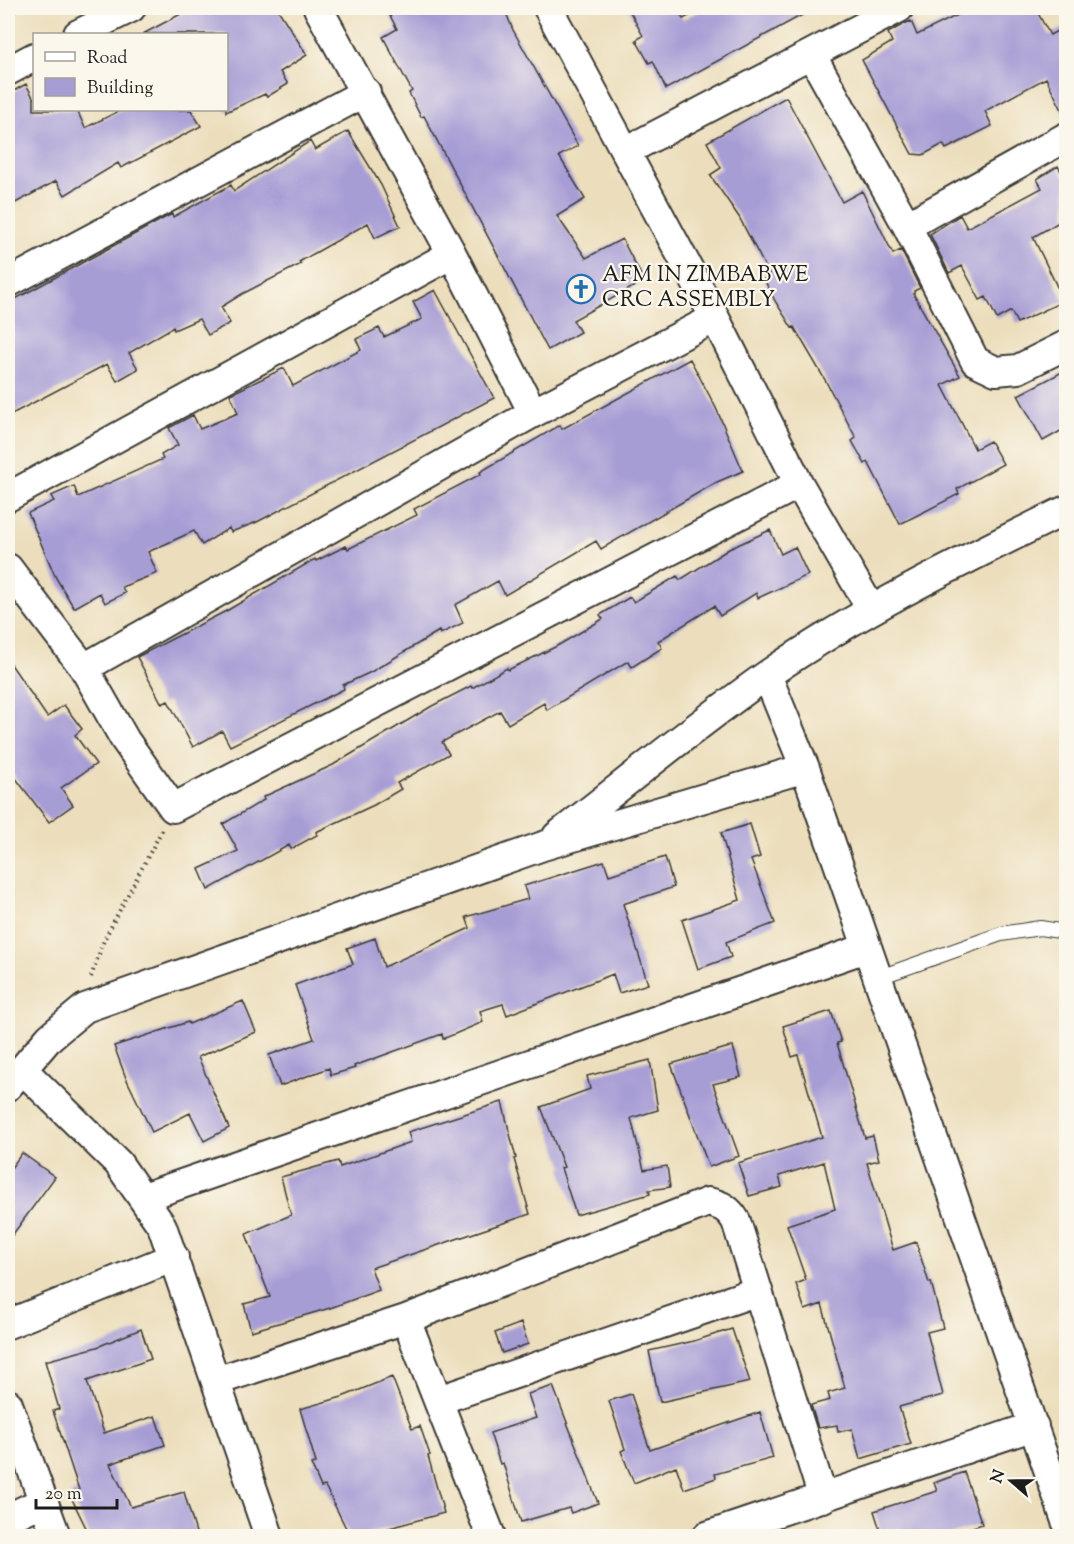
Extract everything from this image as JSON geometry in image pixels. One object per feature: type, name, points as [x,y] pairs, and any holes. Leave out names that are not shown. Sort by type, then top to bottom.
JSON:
[{"type":"street","points":[[80,33],[131,8]]},
{"type":"street","points":[[318,8],[366,92],[533,413]]},
{"type":"street","points":[[548,8],[715,318],[799,484],[872,609]]},
{"type":"street","points":[[626,150],[899,8]]},
{"type":"street","points":[[810,54],[907,226],[975,360],[996,371],[1018,369],[1066,345]]},
{"type":"street","points":[[8,71],[33,58]]},
{"type":"street","points":[[8,283],[366,92]]},
{"type":"street","points":[[907,226],[1066,137]]},
{"type":"street","points":[[8,497],[452,254]]},
{"type":"street","points":[[84,668],[533,413],[715,318]]},
{"type":"street","points":[[8,568],[84,668],[125,740],[173,808],[799,484]]},
{"type":"street","points":[[543,846],[767,675],[872,609],[961,561],[1066,510]]},
{"type":"street","points":[[767,675],[805,768],[1066,1521]]},
{"type":"street","points":[[269,1536],[162,1226],[144,1197],[118,1163],[15,1077],[50,1037],[85,1008],[543,846],[805,768]]},
{"type":"street","points":[[144,1197],[866,948]]},
{"type":"street","points":[[216,1381],[406,1318],[708,1202],[730,1211],[758,1291],[823,1498]]},
{"type":"street","points":[[8,1324],[174,1257]]},
{"type":"street","points":[[439,1400],[758,1291]]},
{"type":"street","points":[[406,1318],[491,1536]]},
{"type":"street","points":[[8,1404],[56,1536]]},
{"type":"street","points":[[707,1536],[1034,1426]]},
{"type":"street","points":[[8,1518],[44,1501]]},
{"type":"lane","points":[[876,978],[1001,934],[1040,928],[1066,932]]},
{"type":"path","points":[[85,1008],[93,968],[104,940],[124,907],[173,808]]},
{"type":"building","points":[[192,8],[277,8],[307,55],[280,72],[288,84],[267,97],[265,94],[226,112],[228,111],[228,33],[145,33]]},
{"type":"building","points":[[386,8],[504,8],[513,30],[578,146],[559,156],[585,199],[557,216],[586,258],[622,239],[644,281],[573,320],[580,332],[548,350],[424,116],[421,117],[409,93],[412,91],[383,37],[397,29]]},
{"type":"building","points":[[628,8],[677,8],[683,19],[705,8],[815,8],[666,89],[653,61],[649,63],[636,40],[643,36]]},
{"type":"building","points":[[972,8],[1035,8],[1050,35],[1066,26],[1066,118],[1046,78],[985,111],[992,126],[946,149],[943,144],[923,155],[912,154],[862,60],[892,42],[888,33],[904,24],[911,21],[917,35]]},
{"type":"building","points":[[26,84],[33,97],[33,111],[77,111],[85,128],[119,111],[192,111],[201,126],[121,168],[118,163],[65,195],[56,181],[8,207],[8,94]]},
{"type":"building","points":[[786,97],[842,202],[862,191],[893,254],[901,250],[920,288],[914,291],[914,295],[960,376],[942,385],[975,449],[990,441],[1003,464],[957,489],[959,494],[900,524],[868,462],[865,464],[852,441],[856,438],[824,378],[794,327],[792,328],[775,301],[764,279],[770,276],[739,217],[710,175],[721,168],[707,142]]},
{"type":"building","points":[[348,131],[381,185],[400,226],[375,238],[368,223],[299,262],[301,264],[221,307],[230,323],[208,335],[199,319],[174,330],[173,327],[129,353],[138,369],[117,381],[107,364],[8,416],[8,303],[172,214],[173,217],[231,185],[234,191],[310,141],[315,150]]},
{"type":"building","points":[[1058,166],[1066,180],[1066,218],[1033,237],[1064,301],[1017,323],[1011,311],[997,319],[986,297],[980,300],[962,266],[949,273],[930,234],[960,215],[967,228],[1042,188],[1037,179]]},
{"type":"building","points":[[435,290],[494,398],[257,522],[231,532],[229,528],[202,545],[194,531],[148,552],[157,573],[122,587],[125,593],[105,603],[100,593],[74,608],[56,578],[28,513],[54,501],[51,496],[74,486],[78,497],[163,459],[161,455],[178,445],[169,428],[193,415],[200,429],[238,413],[230,394],[284,368],[293,386],[361,350],[356,339],[379,328],[384,337],[422,319],[413,302]]},
{"type":"building","points":[[690,359],[716,408],[743,471],[717,482],[601,549],[596,541],[505,595],[498,581],[455,605],[463,623],[440,634],[439,631],[371,672],[343,685],[344,689],[230,746],[222,731],[193,747],[168,701],[162,704],[137,657],[228,610],[315,559],[316,561],[346,546],[348,549],[417,515],[414,509],[481,474],[480,472],[560,425],[562,429]]},
{"type":"building","points":[[1066,370],[1066,428],[1043,441],[1018,395]]},
{"type":"building","points":[[770,530],[781,554],[795,547],[808,575],[758,598],[756,593],[720,616],[714,606],[658,641],[662,648],[632,667],[628,661],[547,710],[544,703],[508,724],[500,711],[442,742],[449,754],[397,783],[401,789],[374,805],[316,832],[317,835],[291,849],[289,845],[208,890],[199,869],[238,851],[223,824],[264,800],[263,797],[333,765],[432,706],[471,686],[472,688],[507,668],[508,670],[557,646],[603,619],[600,615],[630,597],[634,602],[677,576],[680,580],[729,549]]},
{"type":"building","points":[[8,660],[47,717],[64,705],[82,729],[75,735],[96,764],[61,788],[73,805],[49,822],[8,768]]},
{"type":"building","points":[[750,824],[760,857],[751,860],[775,923],[726,942],[731,957],[698,969],[682,920],[740,900],[721,833]]},
{"type":"building","points":[[665,857],[674,887],[623,904],[648,984],[619,993],[613,974],[507,1015],[503,1004],[480,1011],[483,1022],[443,1039],[442,1034],[354,1066],[355,1068],[331,1075],[329,1068],[280,1086],[269,1055],[314,1039],[295,985],[353,964],[347,948],[375,938],[384,967],[470,928],[466,917],[528,899],[524,886],[604,861],[609,875]]},
{"type":"building","points":[[243,1001],[256,1032],[198,1057],[229,1128],[204,1141],[190,1113],[152,1132],[126,1078],[114,1046],[188,1022],[189,1024]]},
{"type":"building","points":[[831,1011],[841,1042],[837,1043],[865,1138],[873,1136],[879,1160],[867,1163],[893,1250],[916,1242],[929,1283],[931,1282],[943,1328],[927,1332],[943,1395],[899,1407],[911,1444],[860,1459],[852,1429],[838,1432],[837,1425],[818,1428],[811,1405],[830,1400],[828,1393],[845,1388],[822,1304],[805,1310],[796,1284],[806,1280],[787,1225],[835,1209],[824,1162],[779,1176],[782,1187],[749,1196],[738,1163],[822,1137],[798,1055],[792,1057],[783,1026]]},
{"type":"building","points":[[733,1046],[741,1077],[713,1084],[739,1156],[709,1167],[671,1064]]},
{"type":"building","points":[[650,1060],[658,1110],[631,1118],[644,1170],[667,1166],[670,1187],[649,1190],[650,1194],[576,1215],[561,1168],[564,1167],[541,1107],[590,1089],[587,1076]]},
{"type":"building","points":[[502,1102],[516,1158],[514,1159],[530,1214],[371,1268],[379,1290],[330,1308],[251,1331],[244,1304],[270,1297],[246,1234],[291,1215],[281,1177],[338,1161],[340,1167],[411,1142],[408,1132]]},
{"type":"building","points":[[22,1153],[55,1177],[8,1241],[8,1172]]},
{"type":"building","points":[[521,1323],[528,1344],[502,1353],[495,1333]]},
{"type":"building","points":[[141,1329],[151,1359],[87,1381],[104,1433],[155,1416],[165,1445],[110,1464],[131,1507],[184,1492],[197,1536],[90,1536],[70,1495],[79,1490],[53,1411],[59,1409],[45,1361],[97,1347]]},
{"type":"building","points":[[732,1329],[750,1382],[660,1402],[649,1351],[694,1341]]},
{"type":"building","points":[[392,1377],[412,1429],[420,1426],[430,1455],[428,1456],[444,1513],[360,1536],[350,1536],[325,1486],[321,1487],[311,1464],[316,1463],[300,1409],[342,1397]]},
{"type":"building","points":[[553,1386],[598,1503],[571,1513],[569,1508],[521,1522],[503,1463],[500,1464],[490,1433],[536,1418],[528,1394]]},
{"type":"building","points":[[631,1394],[650,1450],[760,1412],[773,1458],[715,1474],[716,1478],[684,1489],[676,1466],[634,1483],[621,1451],[625,1449],[609,1401]]},
{"type":"building","points":[[964,1472],[982,1524],[947,1536],[882,1536],[874,1511],[937,1491],[934,1483]]},
{"type":"place","name":"AFM IN ZIMBABWE CRC ASSEMBLY","points":[[581,289]]}]
